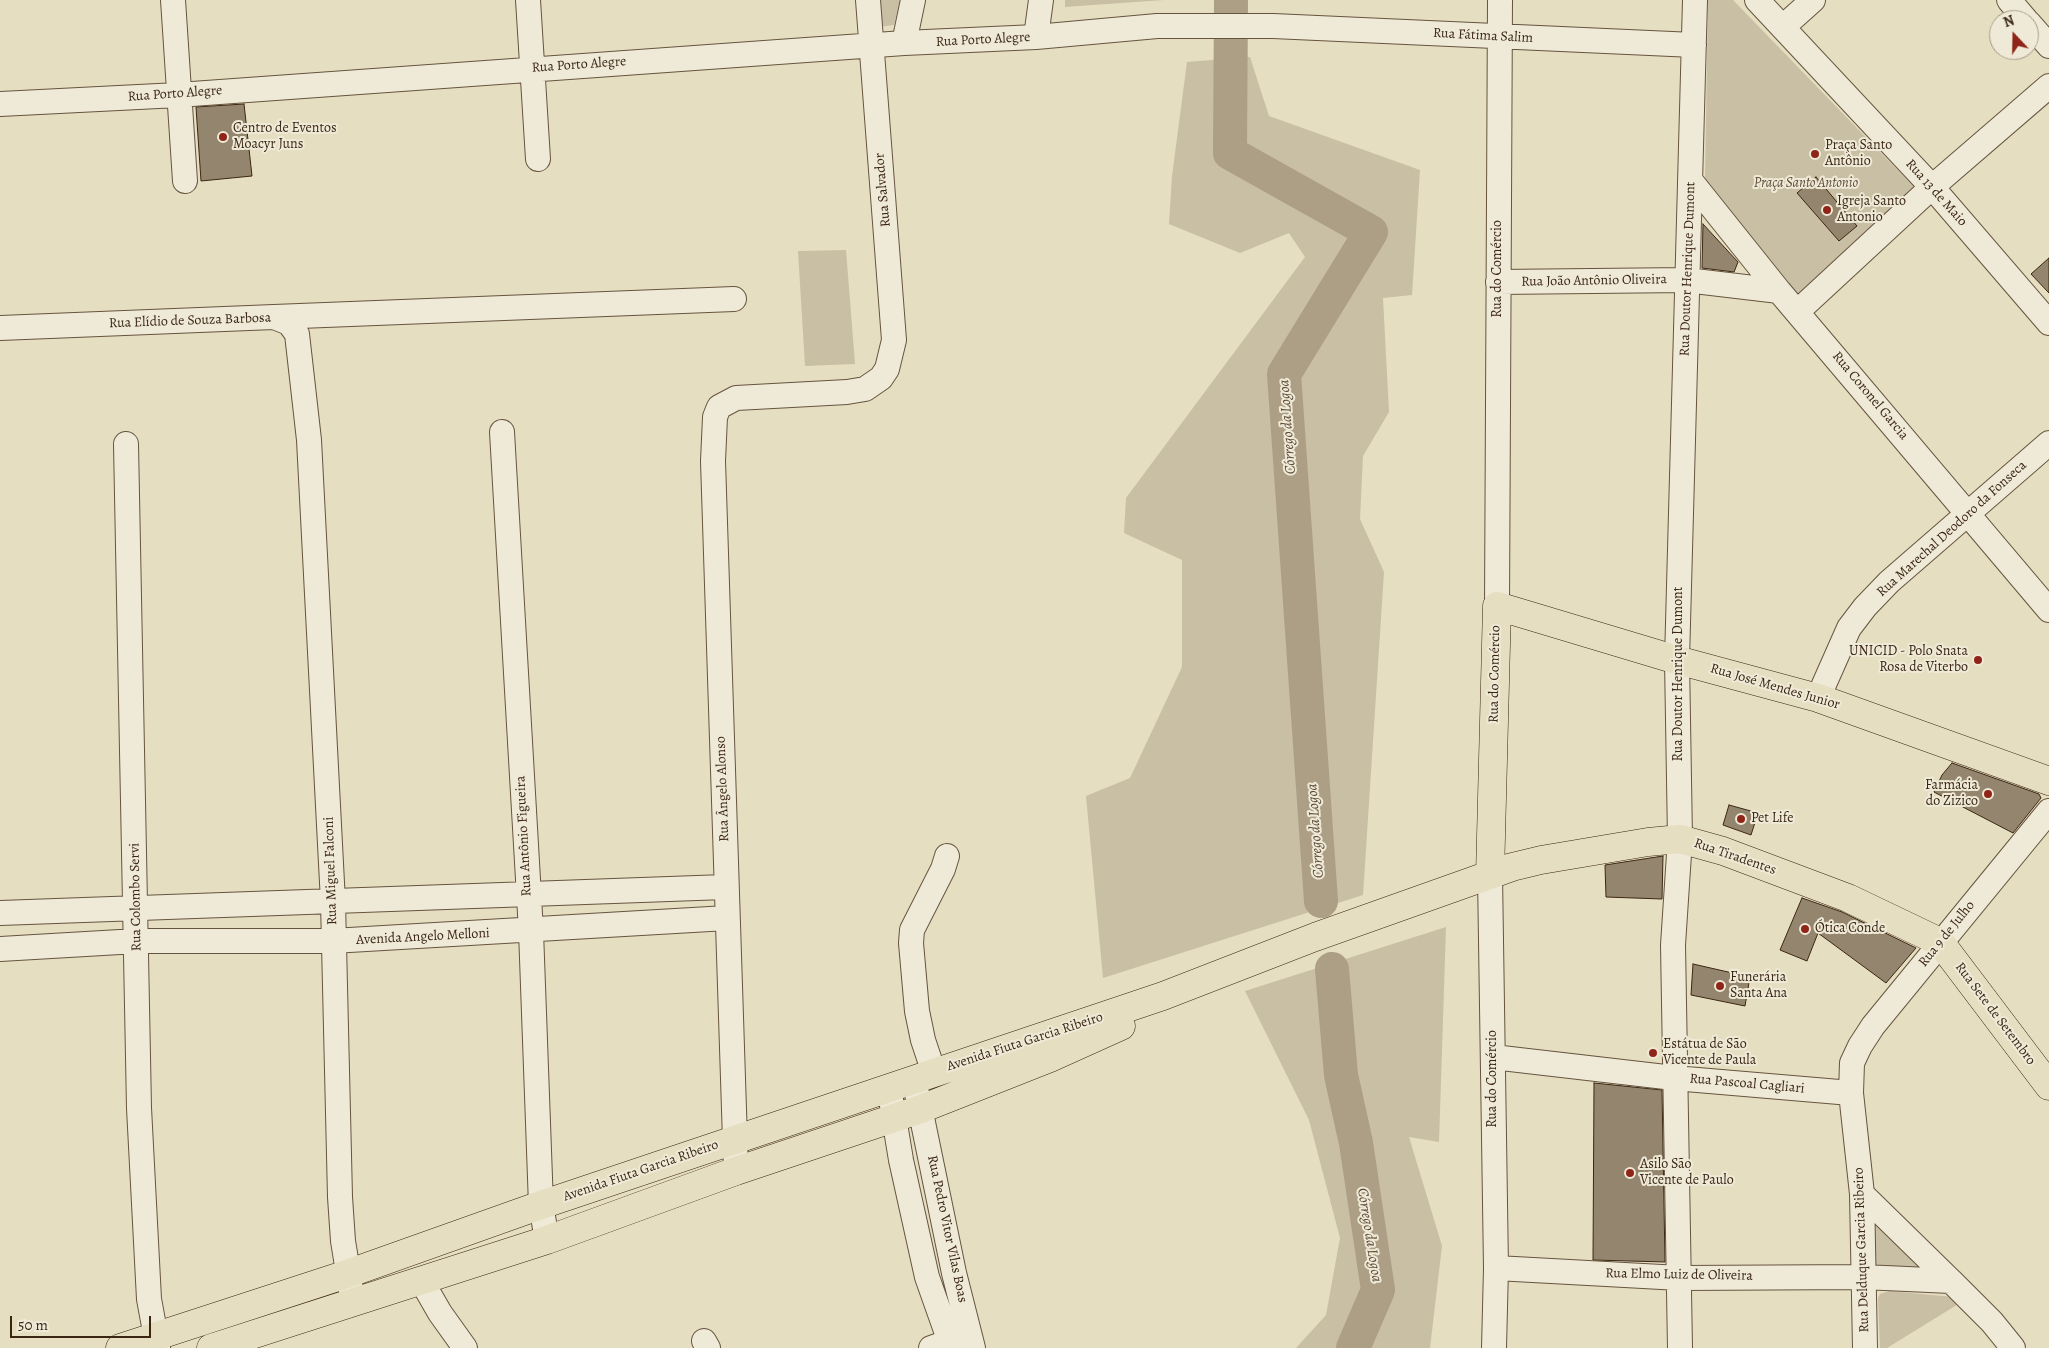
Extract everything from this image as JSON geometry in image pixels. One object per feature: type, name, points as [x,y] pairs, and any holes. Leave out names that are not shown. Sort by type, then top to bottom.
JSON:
[{"type":"main road","name":"Rua José Mendes Junior","points":[[1497,606],[1677,660],[1818,698],[2049,781]]},
{"type":"main road","name":"Rua do Comércio","points":[[1490,875],[1497,606]]},
{"type":"main road","name":"Rua Tiradentes","points":[[1490,875],[1541,860],[1680,839],[1724,851],[1848,898],[1940,942]]},
{"type":"main road","name":"Avenida Fiuta Garcia Ribeiro","points":[[120,1348],[157,1342],[541,1205],[1163,996],[1324,934],[1490,875]]},
{"type":"main road","name":"Rua Sete de Setembro","points":[[1940,942],[2049,1086]]},
{"type":"main road","name":"Avenida Fiuta Garcia Ribeiro","points":[[211,1348],[246,1343],[354,1302],[547,1240],[736,1171],[921,1109],[983,1086],[1116,1028],[1136,1018],[1163,996]]},
{"type":"main road","points":[[974,1060],[983,1086]]},
{"type":"street","points":[[173,0],[185,181]]},
{"type":"street","points":[[528,0],[538,159]]},
{"type":"street","name":"Rua Salvador","points":[[719,407],[736,398],[751,396],[847,392],[865,389],[881,378],[891,357],[894,340],[868,0]]},
{"type":"street","points":[[904,43],[913,0]]},
{"type":"street","points":[[1036,38],[1042,0]]},
{"type":"street","name":"Rua do Comércio","points":[[1497,606],[1500,0]]},
{"type":"street","name":"Rua Doutor Henrique Dumont","points":[[1680,1348],[1673,945],[1680,839],[1677,660],[1686,280],[1692,181],[1694,0]]},
{"type":"street","name":"Rua 13 de Maio","points":[[1757,0],[1784,26],[1932,188],[2049,323]]},
{"type":"street","points":[[1784,26],[1813,0]]},
{"type":"street","points":[[2009,0],[2018,10]]},
{"type":"street","name":"Rua Porto Alegre","points":[[0,104],[178,95],[532,68],[871,47],[904,43],[1036,38],[1157,26]]},
{"type":"street","name":"Rua Fátima Salim","points":[[1157,26],[1273,26],[1694,45]]},
{"type":"street","points":[[2039,34],[2049,46]]},
{"type":"street","points":[[1798,311],[1932,188],[2049,86]]},
{"type":"street","name":"Rua Coronel Garcia","points":[[1692,181],[1779,291],[1798,311],[2049,610]]},
{"type":"street","name":"Rua João Antônio Oliveira","points":[[1498,282],[1686,280],[1779,291]]},
{"type":"street","points":[[274,317],[734,299]]},
{"type":"street","name":"Rua Elídio de Souza Barbosa","points":[[0,328],[274,317],[288,322],[297,334],[309,440]]},
{"type":"street","name":"Rua Ângelo Alonso","points":[[719,407],[715,417],[713,461],[725,887],[736,1171]]},
{"type":"street","name":"Rua Antônio Figueira","points":[[502,432],[527,895],[531,931],[541,1205],[547,1240]]},
{"type":"street","name":"Rua Miguel Falconi","points":[[309,440],[333,902],[332,941],[340,1197],[347,1274],[354,1302]]},
{"type":"street","name":"Rua Marechal Deodoro da Fonseca","points":[[1818,698],[1849,628],[1865,607],[1889,582],[2049,443]]},
{"type":"street","name":"Rua Colombo Servi","points":[[126,444],[127,568],[137,907],[140,1108],[149,1299],[157,1342]]},
{"type":"street","name":"Rua 9 de Julho","points":[[1852,1063],[1873,1026],[2049,811]]},
{"type":"street","points":[[912,1080],[923,1040],[917,1011],[911,943],[915,923],[943,869],[947,856]]},
{"type":"street","name":"Rua do Comércio","points":[[1490,875],[1496,1268],[1494,1348]]},
{"type":"street","points":[[0,913],[725,887]]},
{"type":"street","name":"Avenida Angelo Melloni","points":[[0,949],[137,941],[332,941],[531,931],[727,918]]},
{"type":"street","name":"Rua Pascoal Cagliari","points":[[1493,1057],[1674,1078],[1851,1093]]},
{"type":"street","name":"Rua Delduque Garcia Ribeiro","points":[[1852,1063],[1851,1093],[1862,1194],[1865,1348]]},
{"type":"street","name":"Rua Pedro Vitor Vilas Boas","points":[[912,1080],[921,1109],[954,1273],[956,1344]]},
{"type":"street","name":"Rua Pedro Vitor Vilas Boas","points":[[912,1080],[894,1118],[919,1246],[936,1307],[956,1344]]},
{"type":"street","points":[[1862,1194],[1952,1281],[1992,1322],[2013,1348]]},
{"type":"street","name":"Rua Elmo Luiz de Oliveira","points":[[1496,1268],[1680,1278],[1863,1277],[1952,1281]]},
{"type":"street","points":[[421,1280],[440,1313],[465,1348]]},
{"type":"green space","points":[[876,0],[900,0],[894,25],[878,27]]},
{"type":"green space","points":[[1065,0],[1164,0],[1065,7]]},
{"type":"green space","name":"Praça Santo Antonio","points":[[1708,0],[1733,0],[1914,187],[1797,295],[1705,179]]},
{"type":"green space","points":[[1250,57],[1269,116],[1420,170],[1412,295],[1383,298],[1389,412],[1363,456],[1360,519],[1384,572],[1363,895],[1103,978],[1086,796],[1130,778],[1182,667],[1182,560],[1124,533],[1126,498],[1305,257],[1289,233],[1240,253],[1169,224],[1172,176],[1187,62]]},
{"type":"green space","points":[[846,250],[855,364],[805,366],[798,251]]},
{"type":"green space","points":[[1446,927],[1439,1142],[1409,1137],[1442,1246],[1430,1348],[1296,1348],[1326,1315],[1340,1238],[1309,1120],[1245,991]]},
{"type":"green space","points":[[1871,1215],[1935,1270],[1875,1267]]},
{"type":"green space","points":[[1889,1291],[1954,1297],[1960,1303],[1887,1348],[1880,1348],[1878,1298],[1880,1294]]},
{"type":"building","name":"Centro de Eventos Moacyr Juns","points":[[244,104],[252,176],[201,181],[196,107]]},
{"type":"building","name":"Igreja Santo Antonio","points":[[1816,177],[1857,226],[1839,241],[1797,193]]},
{"type":"building","points":[[1703,224],[1738,262],[1734,272],[1702,268]]},
{"type":"building","points":[[2049,258],[2049,293],[2031,274]]},
{"type":"building","name":"Farmácia do Zizico","points":[[1952,763],[2039,794],[2041,798],[2013,833],[1934,792],[1942,775]]},
{"type":"building","name":"Pet Life","points":[[1729,805],[1758,813],[1751,835],[1723,825]]},
{"type":"building","points":[[1663,856],[1662,899],[1606,897],[1605,865]]},
{"type":"building","points":[[1802,898],[1842,912],[1916,948],[1886,983],[1818,933],[1807,961],[1780,950]]},
{"type":"building","name":"Funerária Santa Ana","points":[[1693,964],[1750,977],[1745,1006],[1691,995]]},
{"type":"building","name":"Asilo São Vicente de Paulo","points":[[1594,1083],[1662,1090],[1665,1262],[1593,1260]]},
{"type":"waterway","name":"Córrego da Logoa","points":[[1231,0],[1230,153],[1371,232],[1284,374],[1321,901]]},
{"type":"waterway","name":"Córrego da Logoa","points":[[1332,969],[1341,1075],[1356,1143],[1378,1290],[1353,1348]]},
{"type":"place","name":"Centro de Eventos Moacyr Juns","points":[[223,137]]},
{"type":"place","name":"Praça Santo Antônio","points":[[1815,154]]},
{"type":"place","name":"Igreja Santo Antonio","points":[[1827,210]]},
{"type":"place","name":"UNICID - Polo Snata Rosa de Viterbo","points":[[1978,660]]},
{"type":"place","name":"Farmácia do Zizico","points":[[1988,794]]},
{"type":"place","name":"Pet Life","points":[[1741,819]]},
{"type":"place","name":"Ótica Conde","points":[[1805,929]]},
{"type":"place","name":"Funerária Santa Ana","points":[[1720,986]]},
{"type":"place","name":"Estátua de São Vicente de Paula","points":[[1653,1053]]},
{"type":"place","name":"Asilo São Vicente de Paulo","points":[[1630,1173]]}]
